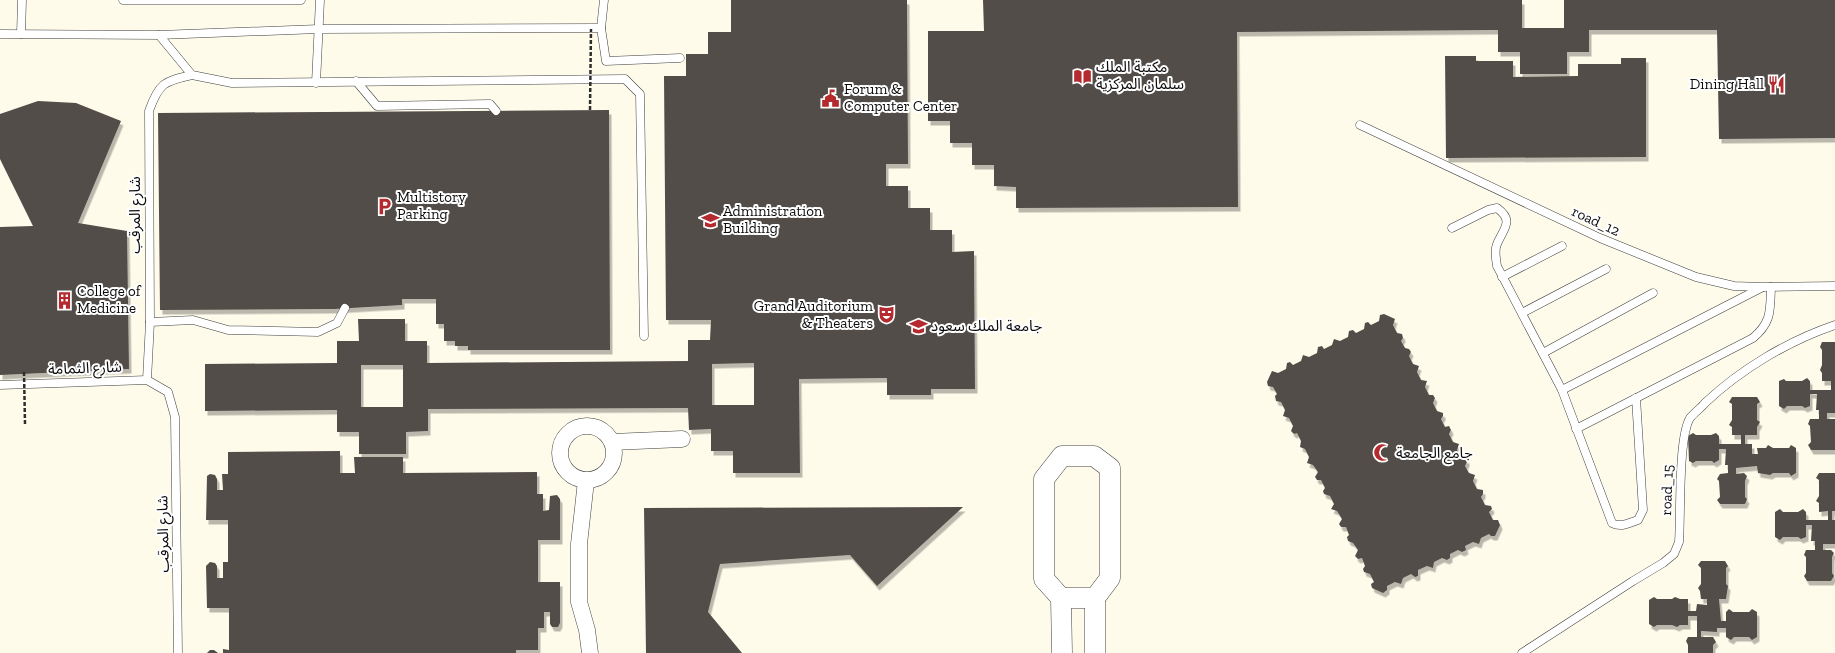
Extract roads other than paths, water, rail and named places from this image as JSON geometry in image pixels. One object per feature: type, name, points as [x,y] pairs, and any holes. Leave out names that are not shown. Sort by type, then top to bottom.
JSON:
[{"type":"street","points":[[590,426],[600,428],[607,434],[612,442],[614,456],[610,469],[603,476],[595,480],[586,481],[569,474],[560,459],[560,450],[567,434],[574,429],[590,426]]},
{"type":"street","points":[[612,442],[682,439]]},
{"type":"street","points":[[1062,653],[1061,598],[1044,579],[1044,479],[1062,456],[1079,455],[1094,456],[1110,468],[1110,578],[1095,598],[1095,653]]},
{"type":"street","points":[[586,481],[579,544],[579,602],[587,630],[590,653]]},
{"type":"street","points":[[1061,598],[1095,598]]},
{"type":"lane","points":[[22,0],[22,34]]},
{"type":"lane","points":[[123,0],[301,0]]},
{"type":"lane","points":[[316,83],[320,0]]},
{"type":"lane","points":[[604,0],[601,28],[606,61],[680,58]]},
{"type":"lane","points":[[0,34],[159,35],[319,29],[601,28]]},
{"type":"lane","points":[[159,35],[192,75],[232,83],[625,79],[640,94],[644,336]]},
{"type":"lane","name":"شارع المرقب","points":[[178,653],[175,417],[168,392],[146,380],[150,322],[149,111],[156,92],[169,80],[192,75]]},
{"type":"lane","points":[[356,81],[378,106],[490,104],[496,111]]},
{"type":"lane","name":"road_12","points":[[1360,125],[1642,257],[1713,282],[1762,287],[1835,286]]},
{"type":"lane","points":[[1452,228],[1488,210],[1497,208],[1504,213],[1507,219],[1506,227],[1497,244],[1495,255],[1502,277],[1562,390],[1612,523],[1622,526],[1638,520],[1643,510],[1636,398]]},
{"type":"lane","points":[[1502,277],[1562,246]]},
{"type":"lane","points":[[1522,313],[1606,270]]},
{"type":"lane","points":[[1562,390],[1762,287]]},
{"type":"lane","points":[[1576,429],[1753,338],[1763,329],[1769,314],[1771,287]]},
{"type":"lane","points":[[1543,353],[1653,293]]},
{"type":"lane","points":[[150,322],[193,320],[228,330],[318,332],[338,323],[345,308]]},
{"type":"lane","name":"road_15","points":[[1522,653],[1633,581],[1664,563],[1674,554],[1679,542],[1683,443],[1690,419],[1721,388],[1757,363],[1816,332],[1835,325]]},
{"type":"lane","name":"شارع الثمامة","points":[[0,385],[146,380]]},
{"type":"place","name":"مكتبة الملك سلمان المركزية","points":[[1083,76]]},
{"type":"place","name":"Dining Hall","points":[[1777,84]]},
{"type":"place","name":"Forum & Computer Center","points":[[831,98]]},
{"type":"place","name":"Multistory Parking","points":[[384,206]]},
{"type":"place","name":"Administration Building","points":[[710,220]]},
{"type":"place","name":"College of Medicine","points":[[64,300]]},
{"type":"place","name":"Grand Auditorium & Theaters","points":[[886,315]]},
{"type":"place","name":"جامعة الملك سعود","points":[[918,326]]},
{"type":"place","name":"جامع الجامعة","points":[[1383,453]]}]
